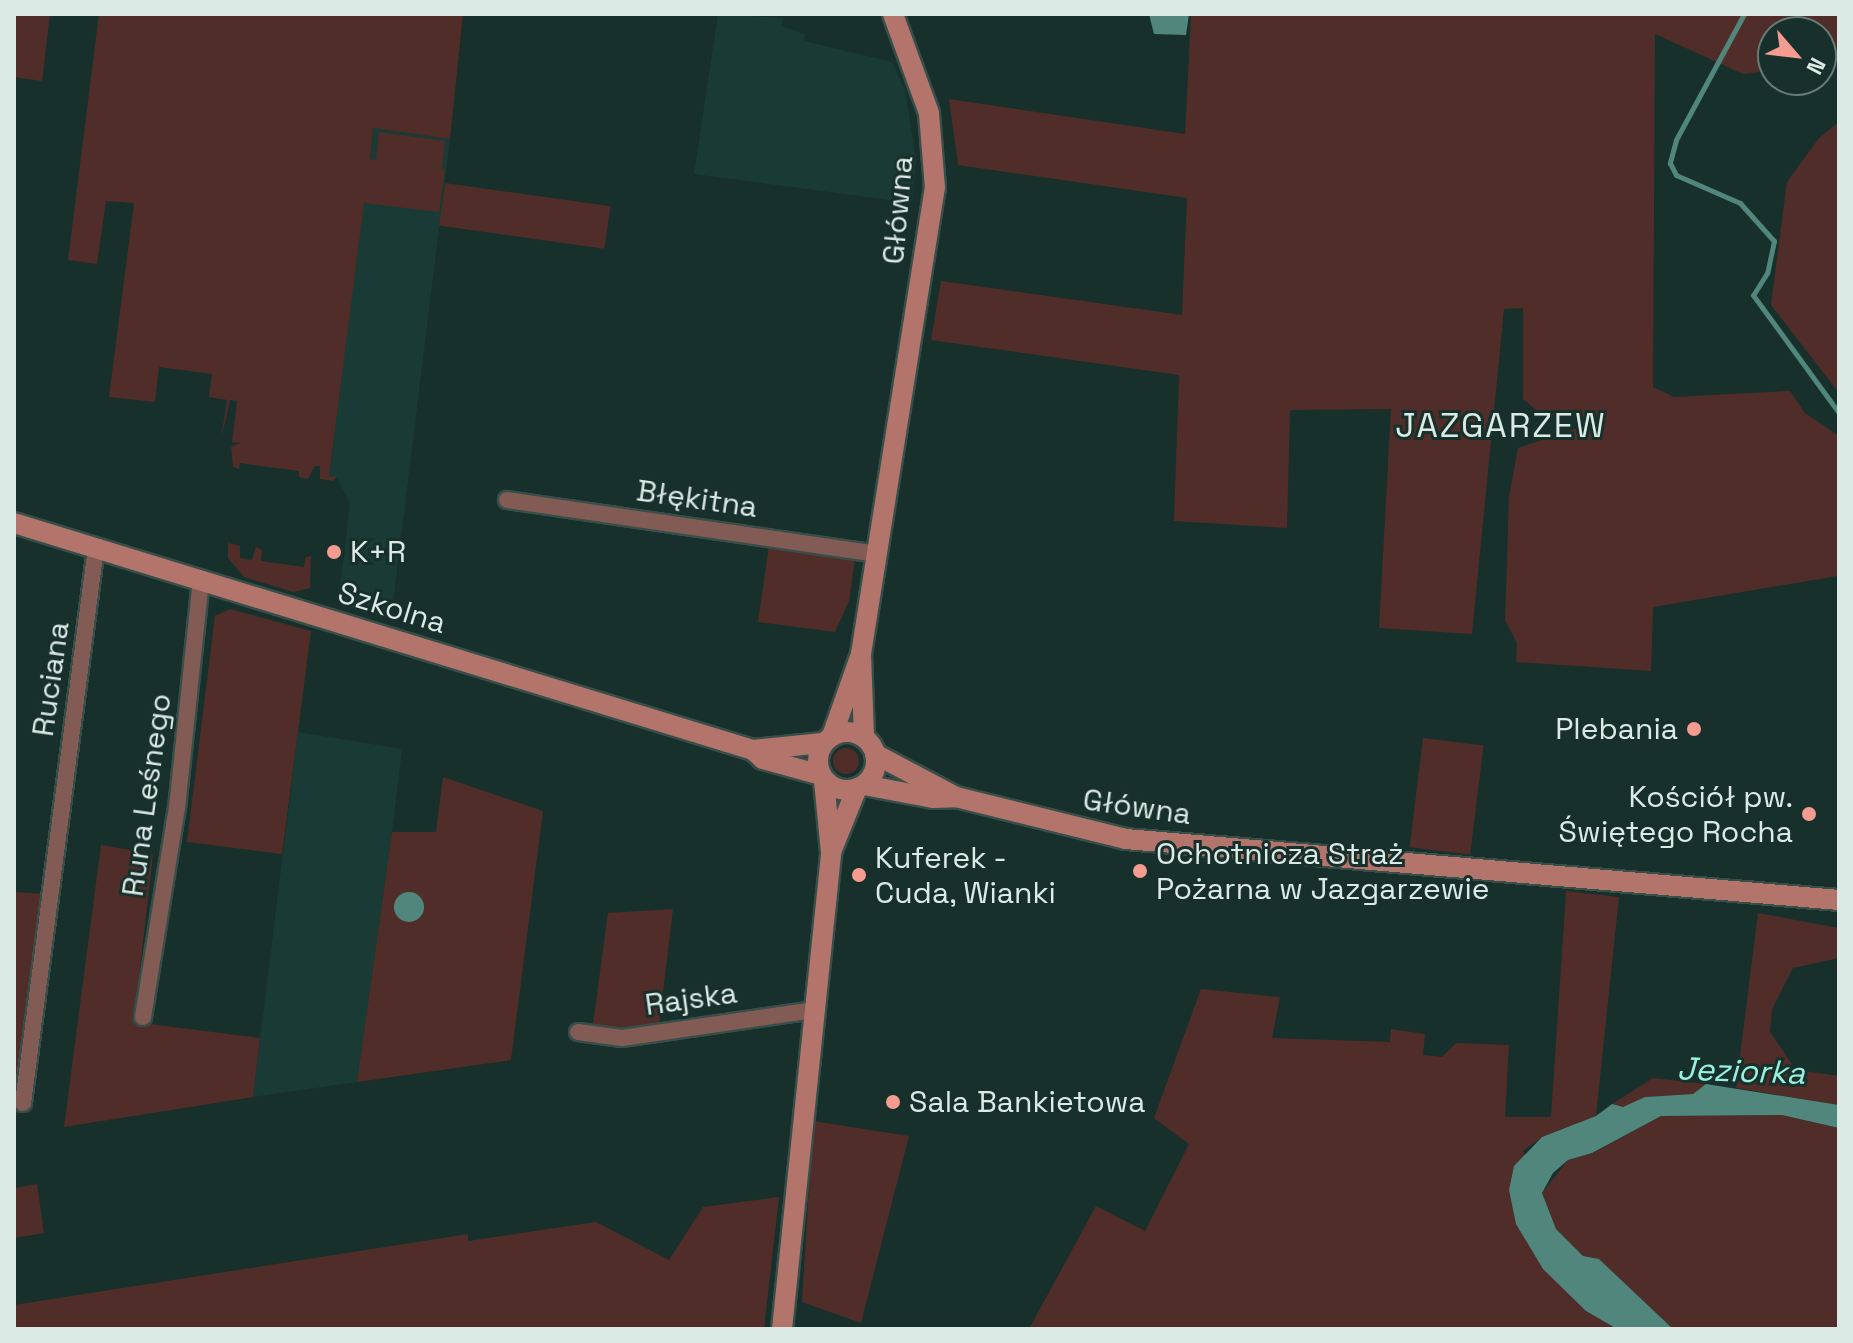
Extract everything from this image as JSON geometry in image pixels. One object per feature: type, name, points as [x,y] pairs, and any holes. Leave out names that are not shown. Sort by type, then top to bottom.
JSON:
[{"type":"street","name":"Główna","points":[[828,739],[861,654],[936,173],[926,99],[893,14]]},
{"type":"street","name":"Błękitna","points":[[507,500],[878,554]]},
{"type":"street","name":"Szkolna","points":[[14,523],[753,750],[763,759],[823,778]]},
{"type":"street","name":"Ruciana","points":[[23,1103],[96,548]]},
{"type":"street","name":"Runa Leśnego","points":[[143,1017],[177,808],[201,580]]},
{"type":"street","name":"Główna","points":[[861,654],[869,746],[956,797]]},
{"type":"street","points":[[782,1329],[831,852],[823,778],[817,759],[828,739],[845,732],[869,746],[875,768],[860,786],[831,852]]},
{"type":"street","name":"Szkolna","points":[[753,750],[828,739]]},
{"type":"street","points":[[823,778],[839,789],[860,786]]},
{"type":"street","name":"Główna","points":[[860,786],[956,797],[1128,840],[1839,900]]},
{"type":"street","name":"Rajska","points":[[578,1032],[622,1038],[813,1010]]},
{"type":"shaded area","points":[[14,14],[50,14],[42,81],[14,77]]},
{"type":"shaded area","points":[[99,14],[463,14],[450,139],[373,128],[370,159],[376,160],[379,132],[445,141],[442,168],[434,167],[445,169],[439,212],[364,203],[329,476],[337,477],[333,481],[320,479],[320,466],[315,466],[308,479],[299,477],[299,471],[240,463],[239,469],[233,467],[231,447],[241,443],[232,442],[237,401],[230,400],[221,440],[227,400],[209,397],[212,374],[159,367],[155,402],[109,397],[134,203],[106,201],[97,264],[68,260]]},
{"type":"shaded area","points":[[718,14],[783,18],[781,26],[805,34],[804,41],[892,62],[905,90],[916,159],[912,203],[694,174]]},
{"type":"shaded area","points":[[1149,14],[1189,14],[1186,35],[1154,34]]},
{"type":"shaded area","points":[[1191,14],[1839,14],[1837,61],[1837,16],[1757,16],[1757,72],[1743,74],[1655,34],[1653,387],[1674,397],[1790,391],[1805,413],[1839,436],[1839,582],[1837,576],[1653,607],[1651,671],[1516,662],[1517,643],[1505,620],[1509,497],[1518,448],[1598,421],[1577,415],[1542,415],[1523,399],[1523,308],[1504,309],[1472,634],[1379,628],[1391,409],[1290,410],[1287,528],[1174,521],[1179,375],[931,340],[941,281],[1182,315],[1187,198],[958,165],[949,99],[1185,134]]},
{"type":"shaded area","points":[[1839,122],[1839,393],[1771,305],[1787,182],[1819,138]]},
{"type":"shaded area","points":[[373,128],[450,139],[391,619],[338,604],[350,504],[337,478],[329,476]]},
{"type":"shaded area","points":[[445,183],[610,206],[604,249],[439,226]]},
{"type":"shaded area","points":[[228,543],[240,546],[240,558],[252,560],[256,547],[262,550],[261,561],[304,567],[306,557],[311,556],[310,588],[293,592],[244,577],[228,558]]},
{"type":"shaded area","points":[[769,546],[855,559],[849,601],[835,632],[758,622]]},
{"type":"shaded area","points":[[230,609],[311,631],[282,854],[187,842],[215,616]]},
{"type":"shaded area","points":[[298,732],[402,749],[392,832],[357,1082],[253,1097]]},
{"type":"shaded area","points":[[1423,738],[1484,745],[1470,855],[1410,847]]},
{"type":"shaded area","points":[[846,748],[856,751],[859,761],[856,771],[846,774],[836,771],[833,761],[836,751]]},
{"type":"shaded area","points":[[443,777],[543,811],[511,1060],[357,1082],[392,832],[436,832]]},
{"type":"shaded area","points":[[101,845],[153,854],[134,1022],[260,1038],[253,1097],[64,1127]]},
{"type":"shaded area","points":[[1566,891],[1619,897],[1596,1116],[1542,1137],[1523,1151],[1586,1311],[1617,1329],[1029,1329],[1096,1206],[1145,1231],[1189,1144],[1154,1118],[1201,989],[1280,997],[1272,1038],[1390,1042],[1391,1029],[1425,1034],[1423,1055],[1442,1057],[1456,1043],[1509,1045],[1505,1117],[1551,1117]]},
{"type":"shaded area","points":[[14,892],[44,894],[14,1134]]},
{"type":"shaded area","points":[[409,892],[420,896],[424,907],[420,918],[409,922],[398,918],[394,907],[398,896]]},
{"type":"shaded area","points":[[673,909],[659,1025],[602,1033],[593,1024],[608,913]]},
{"type":"shaded area","points":[[1758,913],[1839,928],[1839,958],[1793,968],[1772,1009],[1770,1032],[1796,1070],[1839,1076],[1839,1105],[1736,1088]]},
{"type":"shaded area","points":[[1653,1078],[1706,1084],[1693,1094],[1645,1097],[1623,1108],[1612,1104]]},
{"type":"shaded area","points":[[1706,1084],[1839,1105],[1839,1128],[1782,1115],[1661,1116],[1592,1153],[1568,1160],[1553,1173],[1542,1193],[1556,1229],[1583,1256],[1599,1259],[1673,1329],[1617,1329],[1586,1311],[1543,1269],[1516,1224],[1509,1190],[1514,1166],[1542,1137],[1596,1116],[1612,1104],[1623,1107],[1645,1097],[1693,1094]]},
{"type":"shaded area","points":[[1782,1115],[1839,1128],[1839,1329],[1673,1329],[1599,1259],[1583,1256],[1556,1229],[1542,1193],[1568,1160],[1593,1153],[1661,1116]]},
{"type":"shaded area","points":[[813,1121],[909,1136],[861,1323],[802,1302]]},
{"type":"shaded area","points":[[37,1184],[44,1233],[14,1238],[14,1188]]},
{"type":"shaded area","points":[[779,1197],[764,1329],[14,1329],[14,1305],[468,1234],[468,1241],[596,1222],[669,1260],[703,1207]]},
{"type":"waterway","points":[[1744,14],[1676,140],[1670,163],[1676,175],[1740,203],[1774,241],[1767,273],[1753,295],[1839,413]]},
{"type":"place","name":"K+R","points":[[334,552]]},
{"type":"place","name":"Plebania","points":[[1694,729]]},
{"type":"place","name":"Kościół pw. Świętego Rocha","points":[[1809,814]]},
{"type":"place","name":"Ochotnicza Straż Pożarna w Jazgarzewie","points":[[1140,871]]},
{"type":"place","name":"Kuferek - Cuda, Wianki","points":[[859,875]]},
{"type":"place","name":"Sala Bankietowa","points":[[893,1102]]},
{"type":"district","name":"JAZGARZEW","points":[[1501,426]]},
{"type":"water label","name":"Jeziorka","points":[[1741,1071]]}]
